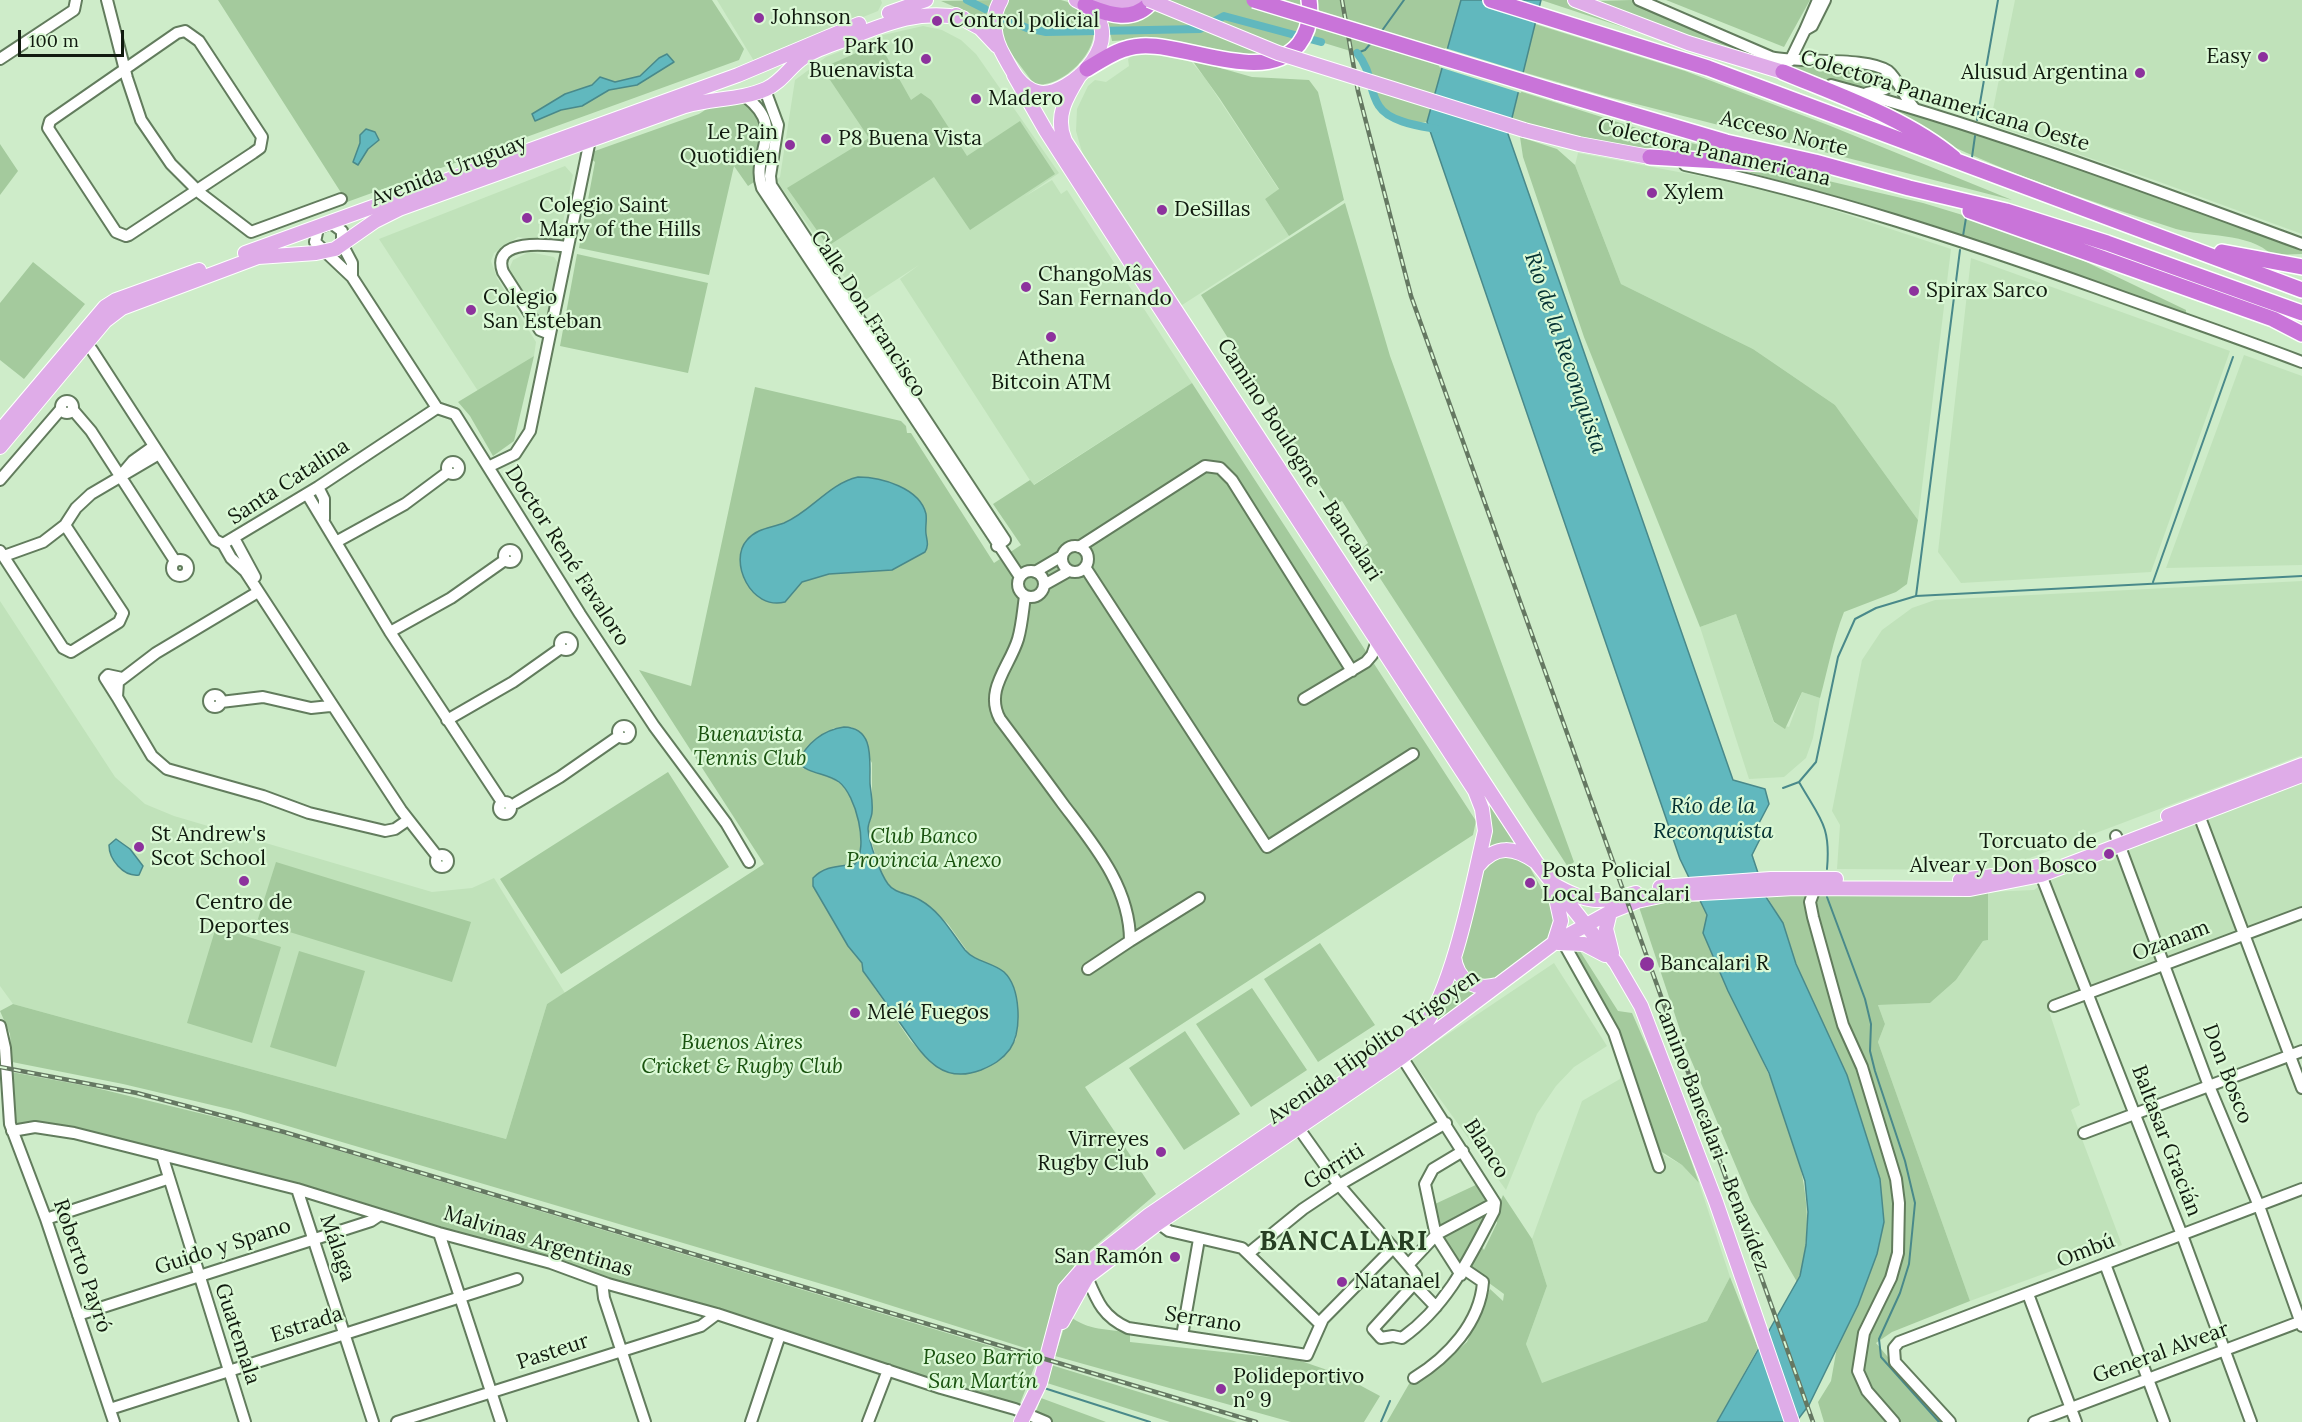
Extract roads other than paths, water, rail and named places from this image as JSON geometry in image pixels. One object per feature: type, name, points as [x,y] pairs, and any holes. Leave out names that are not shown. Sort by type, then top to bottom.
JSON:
[{"type":"highway","points":[[1087,2],[1109,14],[1126,16],[1142,11],[1151,0]]},
{"type":"highway","name":"Acceso Norte","points":[[1254,0],[1726,142],[1815,162],[1909,188],[2006,211],[2085,236],[2302,313]]},
{"type":"highway","points":[[1083,72],[1115,52],[1141,45],[1168,47],[1258,63],[1279,59],[1298,45],[1306,31],[1310,17],[1309,0]]},
{"type":"highway","name":"Acceso Norte","points":[[1491,0],[1708,68],[2302,290]]},
{"type":"highway","points":[[1786,67],[1935,142],[1960,163]]},
{"type":"highway","points":[[1650,157],[1771,164],[1909,188],[2273,319],[2302,334]]},
{"type":"highway","points":[[2143,232],[2240,256],[2302,267]]},
{"type":"main road","points":[[886,14],[892,0]]},
{"type":"main road","points":[[999,48],[994,20],[1001,0]]},
{"type":"main road","points":[[1087,2],[1120,7],[1131,6],[1141,0]]},
{"type":"main road","name":"Colectora Panamericana","points":[[1151,0],[1278,53],[1524,130],[1579,144],[1650,157]]},
{"type":"main road","name":"Colectora Panamericana Oeste","points":[[1575,0],[1688,43],[1786,67]]},
{"type":"main road","points":[[922,1],[963,18],[980,28],[999,48]]},
{"type":"main road","name":"Avenida Uruguay","points":[[0,447],[82,340],[105,306],[116,300],[742,74],[821,39],[922,1]]},
{"type":"main road","name":"Camino Boulogne - Bancalari","points":[[1087,2],[1101,22],[1103,35],[1099,47],[1068,95],[1061,114],[1060,127],[1065,141],[1536,862]]},
{"type":"main road","name":"Avenida Uruguay","points":[[0,431],[82,340],[122,308],[258,257],[326,252],[375,221],[399,209],[705,100],[746,97],[765,90],[807,55],[895,20],[931,14],[963,18]]},
{"type":"main road","name":"Camino Boulogne - Bancalari","points":[[999,48],[1041,123],[1139,276],[1475,791],[1482,809],[1485,831],[1477,867]]},
{"type":"main road","points":[[1014,75],[1025,87],[1043,93],[1061,88],[1083,72]]},
{"type":"main road","points":[[746,97],[737,86],[742,74],[758,75],[765,90]]},
{"type":"main road","points":[[1773,884],[1815,888],[1970,889],[2041,875],[2118,840],[2302,765]]},
{"type":"main road","points":[[1773,884],[1954,880],[1989,877],[2043,865],[2199,815],[2302,776]]},
{"type":"main road","points":[[1500,985],[1482,988],[1469,984],[1457,971],[1453,954],[1477,867],[1494,851],[1508,849],[1524,854],[1536,862],[1553,884],[1561,921],[1559,943],[1590,946],[1617,963]]},
{"type":"main road","name":"Avenida Hipólito Yrigoyen","points":[[1553,884],[1585,900],[1603,901],[1649,889],[1773,884]]},
{"type":"main road","name":"Camino Bancalari - Benavídez","points":[[1553,884],[1617,963],[1641,1006],[1673,1085],[1759,1322],[1792,1422]]},
{"type":"main road","name":"Avenida Hipólito Yrigoyen","points":[[1054,1339],[1060,1301],[1075,1276],[1153,1219],[1500,985],[1584,925],[1610,912],[1644,900],[1688,889]]},
{"type":"main road","points":[[1610,912],[1607,936],[1617,963]]},
{"type":"main road","name":"Avenida Hipólito Yrigoyen","points":[[1399,1053],[1429,1020],[1438,1002],[1453,954]]},
{"type":"main road","name":"Avenida Hipólito Yrigoyen","points":[[1027,1418],[1054,1339],[1075,1294],[1087,1277],[1153,1219]]},
{"type":"street","points":[[0,59],[74,10],[76,0]]},
{"type":"street","points":[[107,0],[141,120],[171,164],[197,190],[251,232],[341,199]]},
{"type":"street","points":[[1639,0],[1762,54],[1786,67],[1867,64],[1886,70],[1916,110]]},
{"type":"street","points":[[1786,67],[1818,0]]},
{"type":"street","points":[[1805,30],[1812,26],[1825,0]]},
{"type":"street","points":[[177,33],[192,34],[199,41],[262,137],[260,148],[129,235],[121,235],[48,128],[50,121],[126,68],[177,33]]},
{"type":"street","name":"Colectora Panamericana Oeste","points":[[1786,67],[1860,93],[2035,148],[2302,244]]},
{"type":"street","points":[[1860,93],[1878,92],[1885,88],[1888,81],[1886,70]]},
{"type":"street","name":"Calle Don Francisco","points":[[765,90],[778,126],[770,176],[771,185],[1001,543]]},
{"type":"street","name":"Calle Don Francisco","points":[[746,97],[761,111],[767,126],[759,176],[762,188],[1001,543]]},
{"type":"street","points":[[488,467],[515,454],[530,431],[590,140]]},
{"type":"street","name":"Colectora Panamericana","points":[[1650,157],[1774,184],[1896,220],[1997,253],[2302,362]]},
{"type":"street","points":[[331,223],[342,231],[342,244],[352,263],[352,277],[315,242],[318,228],[324,224],[331,223]]},
{"type":"street","points":[[550,334],[540,330],[503,272],[500,262],[515,248],[526,244],[568,247]]},
{"type":"street","name":"Doctor René Favaloro","points":[[352,277],[437,408],[455,414],[648,717],[726,823],[749,862]]},
{"type":"street","name":"Santa Catalina","points":[[82,340],[215,540],[223,544],[235,540],[437,408]]},
{"type":"street","points":[[0,480],[61,409],[65,413],[73,410],[91,431],[175,561]]},
{"type":"street","points":[[65,525],[123,613],[119,622],[75,650],[68,652],[63,648],[2,553],[36,546],[65,525],[82,502],[157,450]]},
{"type":"street","points":[[1020,577],[1026,572],[1035,572],[1062,556],[1070,547],[1079,547],[1205,466],[1220,468],[1232,480],[1352,671]]},
{"type":"street","points":[[336,542],[405,504],[448,472]]},
{"type":"street","points":[[318,487],[324,499],[324,519]]},
{"type":"street","points":[[307,494],[390,632],[447,720],[507,804],[560,777],[619,736]]},
{"type":"street","points":[[235,540],[256,579],[258,592]]},
{"type":"street","points":[[1001,543],[1020,577],[1019,590],[1025,596],[1038,595],[1044,585],[1069,571],[1078,572],[1085,567],[1088,556],[1079,547]]},
{"type":"street","points":[[223,544],[258,592],[330,706],[408,820],[437,856]]},
{"type":"street","points":[[1062,556],[1063,565],[1069,571]]},
{"type":"street","points":[[390,632],[451,598],[505,560]]},
{"type":"street","points":[[1085,567],[1267,847],[1413,754]]},
{"type":"street","points":[[1035,572],[1042,577],[1044,585]]},
{"type":"street","points":[[258,592],[156,653],[122,678],[116,687],[117,697],[152,756],[175,773],[217,782],[309,813],[385,831],[395,829],[408,820]]},
{"type":"street","points":[[1025,596],[1019,638],[995,689],[993,703],[995,710],[1108,868],[1124,902],[1130,922],[1130,941]]},
{"type":"street","points":[[1304,699],[1352,671],[1372,655],[1377,641]]},
{"type":"street","points":[[447,720],[513,682],[561,648]]},
{"type":"street","points":[[221,702],[263,697],[311,708],[330,706]]},
{"type":"street","points":[[2199,815],[2302,1088]]},
{"type":"street","name":"Don Bosco","points":[[2118,840],[2209,1086],[2259,1206],[2301,1323]]},
{"type":"street","name":"Baltasar Gracián","points":[[2041,875],[2182,1235],[2251,1422]]},
{"type":"street","points":[[1815,888],[1810,902],[1813,917],[1843,1025],[1862,1068],[1896,1179],[1899,1203],[1898,1253],[1891,1278],[1864,1333],[1858,1371],[1867,1391],[1894,1422]]},
{"type":"street","points":[[1088,969],[1199,898]]},
{"type":"street","name":"Ozanam","points":[[2054,1006],[2302,913]]},
{"type":"street","points":[[1559,943],[1614,1033],[1659,1167]]},
{"type":"street","name":"Roberto Payró","points":[[0,1026],[5,1048],[11,1127],[46,1219],[114,1422]]},
{"type":"street","points":[[2084,1133],[2302,1051]]},
{"type":"street","name":"Blanco","points":[[1399,1053],[1446,1123],[1495,1203],[1494,1211],[1463,1272],[1423,1323],[1402,1338],[1393,1336],[1381,1338],[1373,1329],[1414,1284]]},
{"type":"street","points":[[1294,1123],[1338,1185],[1416,1275],[1414,1284],[1436,1307]]},
{"type":"street","name":"Gorriti","points":[[1249,1253],[1303,1209],[1338,1185],[1446,1123]]},
{"type":"street","name":"Malvinas Argentinas","points":[[11,1127],[52,1129],[297,1189],[439,1233],[551,1263],[602,1282],[717,1314],[1027,1418],[1046,1422]]},
{"type":"street","points":[[1414,1378],[1434,1365],[1452,1348],[1473,1319],[1482,1293],[1483,1282],[1463,1272],[1436,1236],[1425,1179],[1433,1169],[1463,1151]]},
{"type":"street","name":"Guatemala","points":[[162,1155],[245,1422]]},
{"type":"street","points":[[46,1219],[168,1179]]},
{"type":"street","name":"Málaga","points":[[297,1189],[373,1422]]},
{"type":"street","name":"Ombú","points":[[1950,1422],[1895,1362],[1894,1348],[1899,1342],[2302,1189]]},
{"type":"street","points":[[1408,1265],[1436,1236],[1495,1203]]},
{"type":"street","name":"Guido y Spano","points":[[78,1315],[371,1221],[380,1215]]},
{"type":"street","points":[[1153,1219],[1169,1231],[1235,1245],[1249,1253],[1320,1324],[1393,1248]]},
{"type":"street","points":[[439,1233],[501,1422]]},
{"type":"street","points":[[1182,1336],[1199,1239]]},
{"type":"street","points":[[2105,1264],[2164,1422]]},
{"type":"street","name":"Serrano","points":[[1087,1277],[1102,1311],[1116,1323],[1128,1328],[1306,1355],[1320,1324]]},
{"type":"street","name":"Estrada","points":[[110,1409],[517,1279]]},
{"type":"street","points":[[602,1282],[604,1298],[645,1422]]},
{"type":"street","points":[[2028,1294],[2076,1422]]},
{"type":"street","name":"Pasteur","points":[[398,1422],[701,1326],[717,1314]]},
{"type":"street","name":"General Alvear","points":[[2034,1422],[2223,1350],[2301,1323]]},
{"type":"street","points":[[751,1422],[780,1335]]},
{"type":"street","points":[[868,1422],[892,1372]]},
{"type":"water","name":"Río de la Reconquista","points":[[1461,0],[1541,0],[1508,134],[1733,780],[1765,789],[1769,804],[1758,825],[1760,839],[1752,855],[1766,897],[1783,923],[1796,964],[1847,1075],[1880,1179],[1884,1222],[1877,1254],[1858,1305],[1809,1405],[1796,1422],[1717,1422],[1800,1276],[1806,1245],[1808,1212],[1805,1181],[1769,1073],[1728,991],[1703,933],[1707,915],[1680,859],[1427,122]]},
{"type":"water","points":[[667,54],[674,62],[637,85],[609,90],[582,106],[561,110],[535,121],[532,114],[565,94],[592,85],[600,77],[615,82],[640,76],[659,58]]},
{"type":"water","points":[[366,129],[375,132],[379,140],[368,149],[358,165],[353,162],[360,143],[360,135]]},
{"type":"water","points":[[858,477],[888,482],[916,497],[926,514],[927,545],[925,552],[892,570],[829,574],[802,582],[785,602],[773,603],[753,592],[746,582],[740,560],[747,540],[760,531],[794,518],[838,485]]},
{"type":"water","points":[[844,727],[861,733],[869,748],[872,814],[868,827],[869,835],[878,865],[888,884],[894,890],[916,898],[927,905],[940,916],[969,954],[1004,972],[1014,988],[1018,1021],[1014,1041],[1000,1059],[981,1070],[967,1074],[945,1071],[919,1050],[863,971],[862,963],[848,946],[813,886],[813,878],[823,871],[855,864],[861,846],[859,822],[851,798],[845,789],[834,779],[807,769],[798,762],[816,738]]},
{"type":"water","points":[[116,839],[130,849],[143,866],[139,875],[122,870],[114,861],[109,845]]},
{"type":"waterway","points":[[967,0],[985,9]]},
{"type":"waterway","points":[[1381,32],[1404,0]]},
{"type":"waterway","points":[[1977,120],[1998,0]]},
{"type":"waterway","points":[[1005,19],[1027,28],[1046,32],[1200,29],[1224,16],[1321,42]]},
{"type":"waterway","points":[[1357,53],[1365,50],[1371,43]]},
{"type":"waterway","points":[[1357,53],[1366,67],[1373,94],[1384,111],[1397,120],[1436,129]]},
{"type":"waterway","points":[[1972,157],[1975,136]]},
{"type":"waterway","points":[[1963,236],[1966,218]]},
{"type":"waterway","points":[[1916,596],[1960,250]]},
{"type":"waterway","points":[[2153,582],[2233,357]]},
{"type":"waterway","points":[[1783,788],[1799,782],[1816,762],[1838,657],[1855,619],[1876,608],[1916,596],[2302,576]]},
{"type":"waterway","points":[[1799,782],[1818,814],[1825,832],[1828,854],[1827,869]]},
{"type":"waterway","points":[[1827,897],[1865,999],[1871,1024],[1870,1051],[1905,1161],[1915,1203],[1909,1264],[1900,1293],[1879,1339],[1881,1357],[1939,1422]]},
{"type":"waterway","points":[[1044,1388],[1150,1422]]},
{"type":"waterway","points":[[1381,1422],[1390,1401]]},
{"type":"railway","points":[[1342,0],[1358,91],[1411,296],[1813,1422]]},
{"type":"railway","points":[[0,1067],[137,1093],[284,1132],[1256,1422]]},
{"type":"place","name":"Johnson","points":[[759,18]]},
{"type":"place","name":"Control policial","points":[[937,21]]},
{"type":"place","name":"Easy","points":[[2263,57]]},
{"type":"place","name":"Park 10 Buenavista","points":[[926,59]]},
{"type":"place","name":"Alusud Argentina","points":[[2140,73]]},
{"type":"place","name":"Madero","points":[[976,99]]},
{"type":"place","name":"P8 Buena Vista","points":[[826,139]]},
{"type":"place","name":"Le Pain Quotidien","points":[[790,145]]},
{"type":"place","name":"Xylem","points":[[1652,193]]},
{"type":"place","name":"DeSillas","points":[[1162,210]]},
{"type":"place","name":"Colegio Saint Mary of the Hills","points":[[527,218]]},
{"type":"place","name":"ChangoMâs San Fernando","points":[[1026,287]]},
{"type":"place","name":"Spirax Sarco","points":[[1914,291]]},
{"type":"place","name":"Colegio San Esteban","points":[[471,310]]},
{"type":"place","name":"Athena Bitcoin ATM","points":[[1051,337]]},
{"type":"place","name":"St Andrew's Scot School","points":[[139,847]]},
{"type":"place","name":"Torcuato de Alvear y Don Bosco","points":[[2109,854]]},
{"type":"place","name":"Centro de Deportes","points":[[244,881]]},
{"type":"place","name":"Posta Policial Local Bancalari","points":[[1530,883]]},
{"type":"place","name":"Bancalari R","points":[[1647,964]]},
{"type":"place","name":"Melé Fuegos","points":[[855,1013]]},
{"type":"place","name":"Virreyes Rugby Club","points":[[1161,1152]]},
{"type":"place","name":"San Ramón","points":[[1175,1257]]},
{"type":"place","name":"Natanael","points":[[1342,1282]]},
{"type":"place","name":"Polideportivo n° 9","points":[[1221,1389]]},
{"type":"district","name":"BANCALARI","points":[[1344,1242]]},
{"type":"park label","name":"Buenavista Tennis Club","points":[[750,747]]},
{"type":"park label","name":"Club Banco Provincia Anexo","points":[[924,849]]},
{"type":"park label","name":"Buenos Aires Cricket & Rugby Club","points":[[742,1055]]},
{"type":"park label","name":"Paseo Barrio San Martín","points":[[983,1370]]}]
